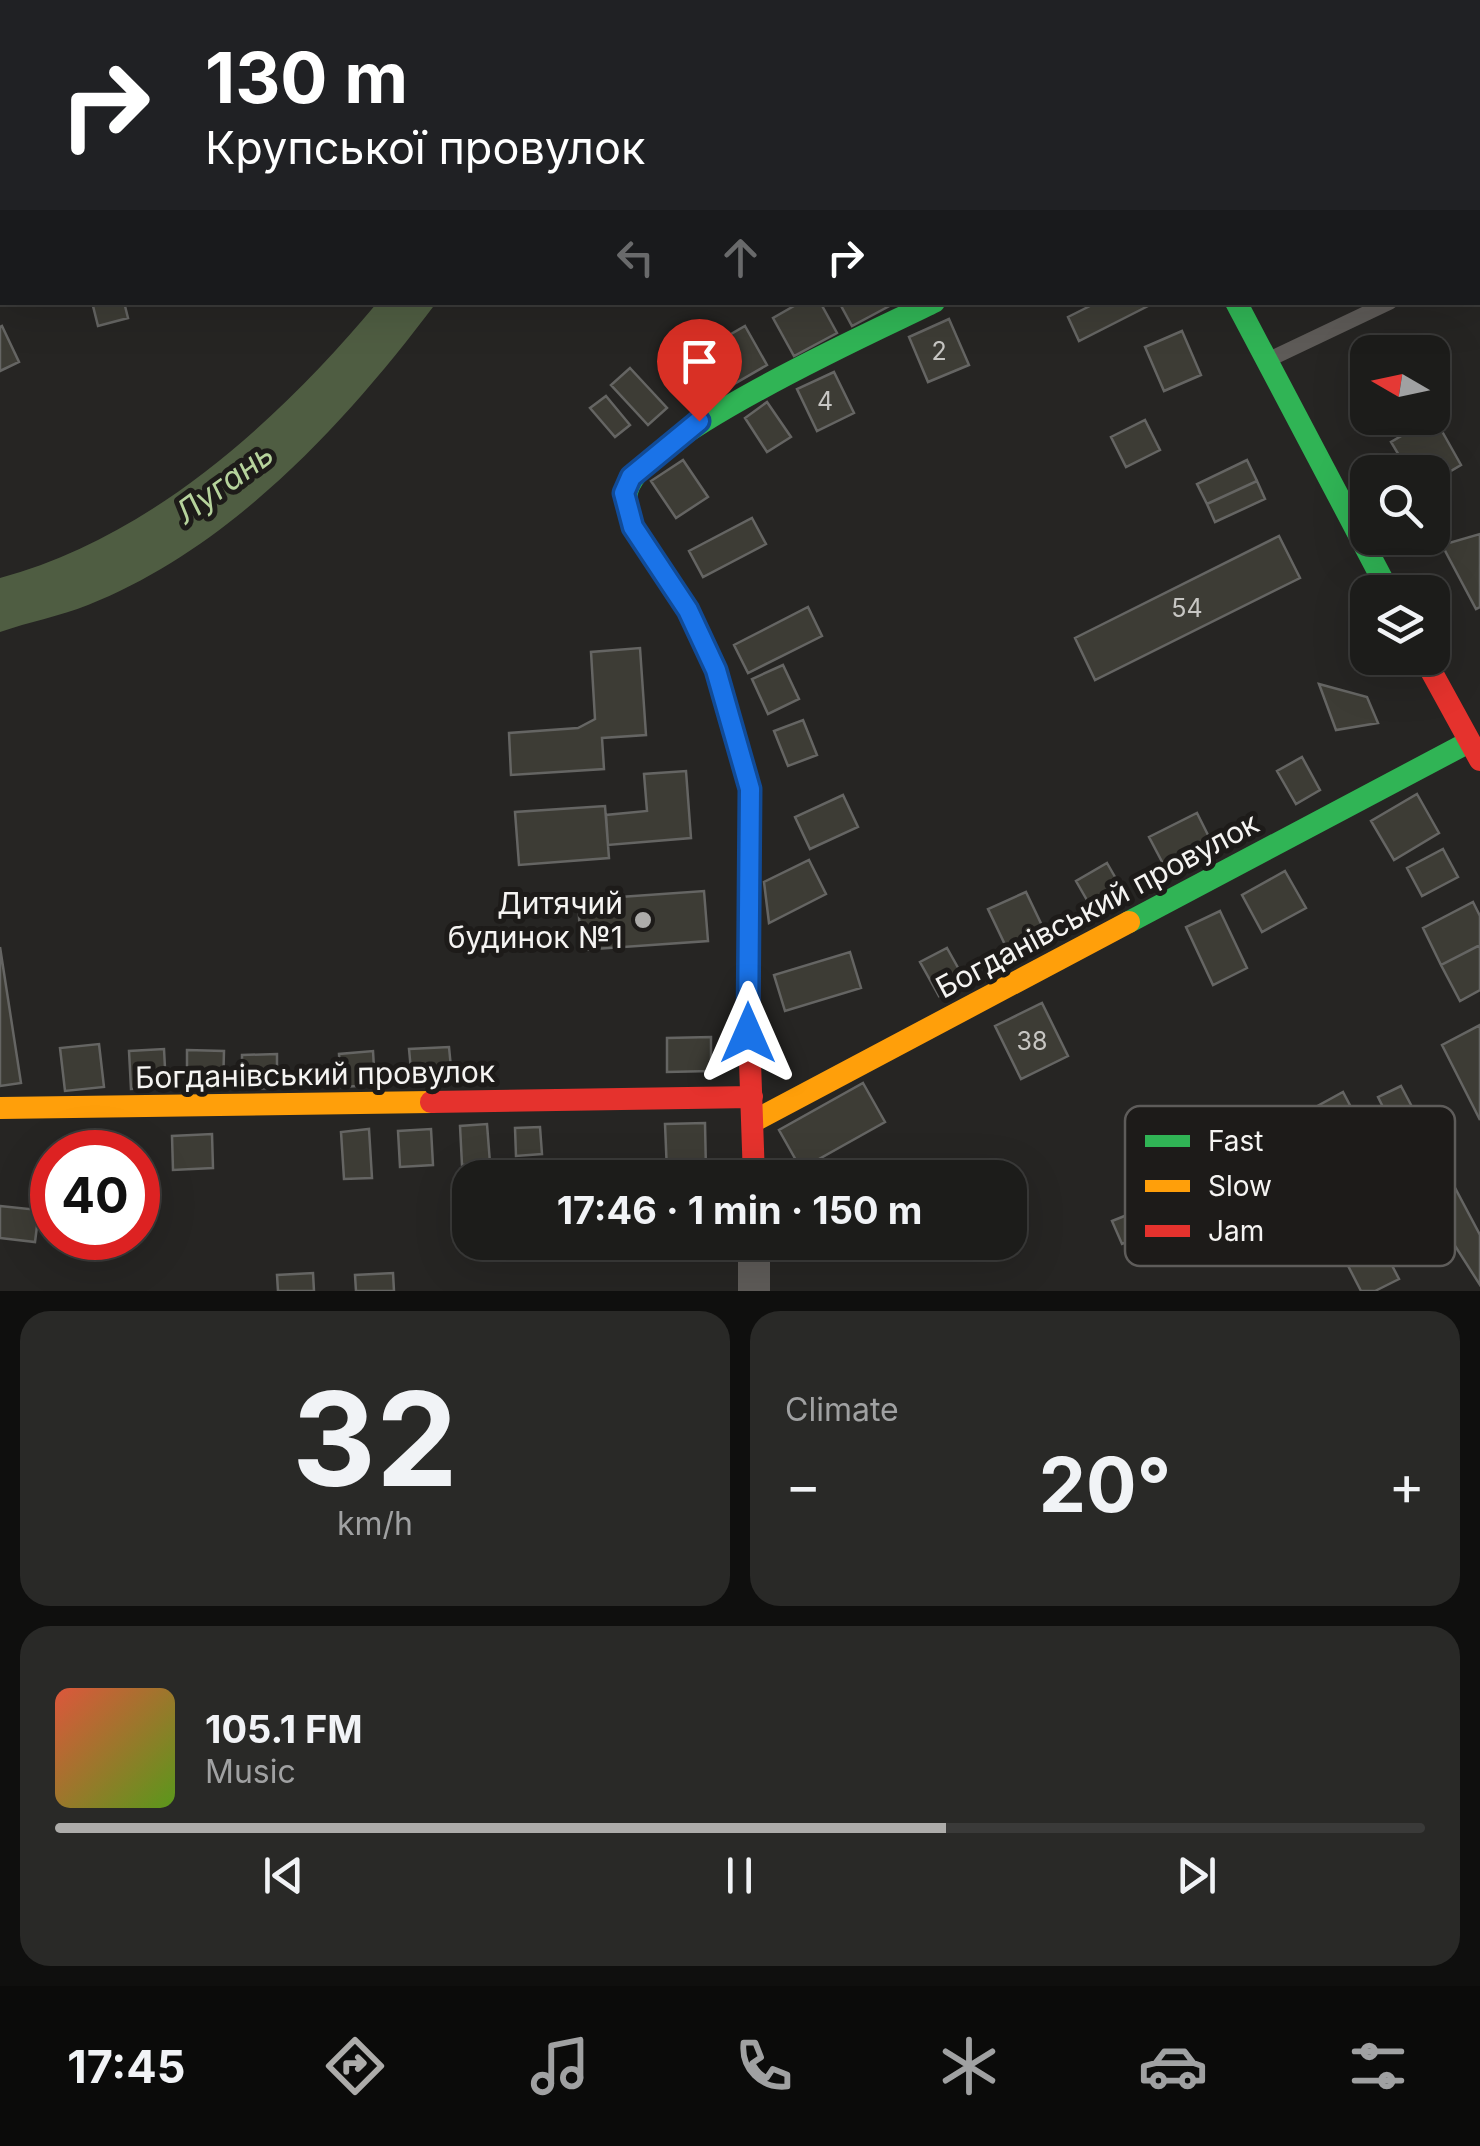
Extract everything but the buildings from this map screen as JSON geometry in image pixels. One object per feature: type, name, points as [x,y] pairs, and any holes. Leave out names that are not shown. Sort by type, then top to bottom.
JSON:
[{"type":"street","points":[[754,1160],[750,789],[716,670],[688,610],[633,527],[624,493],[631,477],[699,421],[928,305]]},
{"type":"street","points":[[1238,305],[1380,575]]},
{"type":"street","points":[[1433,675],[1474,751]]},
{"type":"street","name":"Богданівський провулок","points":[[754,1121],[1474,751]]},
{"type":"street","name":"Богданівський провулок","points":[[0,1108],[752,1097]]},
{"type":"street","points":[[754,1260],[754,1291]]},
{"type":"lane","points":[[1266,360],[1384,305]]},
{"type":"water","name":"Лугань","points":[[375,305],[434,305],[324,436],[237,516],[140,581],[88,605],[0,632],[0,578],[56,559],[160,504],[255,431]]},
{"type":"traffic: fast","points":[[627,503],[634,479],[662,451],[705,421],[756,390],[928,305]]},
{"type":"traffic: fast","points":[[1238,305],[1380,575]]},
{"type":"traffic: fast","points":[[1129,922],[1469,742]]},
{"type":"traffic: slow","points":[[754,1121],[1129,922]]},
{"type":"traffic: slow","points":[[0,1108],[431,1102]]},
{"type":"traffic: jam","points":[[627,503],[633,527],[688,610],[716,671],[750,789],[749,1033],[753,1160]]},
{"type":"traffic: jam","points":[[1433,675],[1480,760]]},
{"type":"traffic: jam","points":[[431,1102],[752,1097]]},
{"type":"place","name":"Дитячий будинок №1","points":[[643,920]]},
{"type":"route","points":[[699,421],[631,477],[624,493],[633,527],[688,610],[716,670],[750,789],[748,1033]]}]
